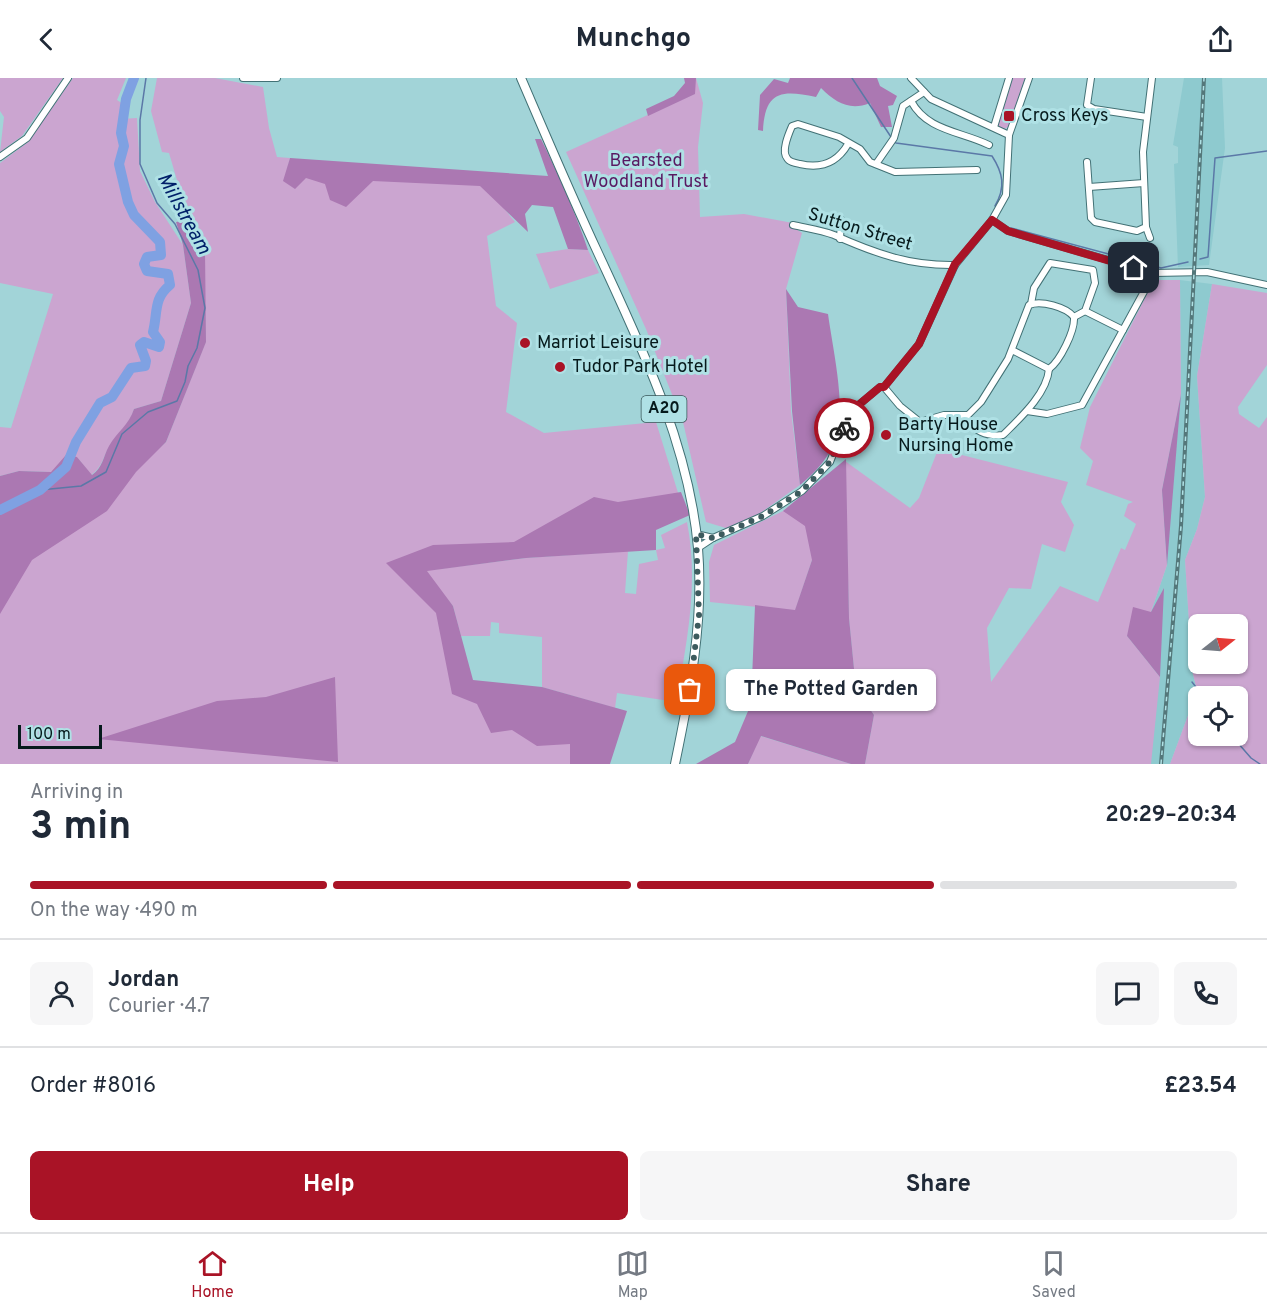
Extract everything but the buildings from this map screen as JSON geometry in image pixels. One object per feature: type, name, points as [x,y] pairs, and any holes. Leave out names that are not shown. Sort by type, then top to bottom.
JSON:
[{"type":"main road","name":"A20","points":[[521,78],[653,378],[682,467],[698,548],[699,615],[695,656],[675,764]]},
{"type":"street","points":[[0,157],[27,138],[68,78]]},
{"type":"street","points":[[243,78],[277,78]]},
{"type":"street","points":[[911,78],[931,99],[1010,135]]},
{"type":"street","points":[[994,127],[1009,78]]},
{"type":"street","points":[[698,548],[713,538],[763,516],[802,491],[830,462],[849,413],[880,387],[884,387],[919,344],[955,264],[992,220],[1006,195],[1010,135],[1029,78]]},
{"type":"street","points":[[1091,78],[1087,105],[1094,109],[1147,117]]},
{"type":"street","points":[[1150,238],[1146,227],[1143,152],[1152,78]]},
{"type":"street","points":[[876,164],[894,138],[903,106],[924,92]]},
{"type":"street","points":[[911,101],[919,116],[928,123],[989,145]]},
{"type":"street","points":[[848,144],[839,157],[822,166],[794,163],[787,159],[785,152],[792,126],[798,124],[826,132],[860,149],[870,162],[895,172],[976,170]]},
{"type":"street","points":[[1087,162],[1091,218],[1095,222],[1137,231],[1146,227]]},
{"type":"street","points":[[1089,187],[1144,183]]},
{"type":"street","points":[[840,239],[841,220]]},
{"type":"street","points":[[992,220],[1008,231],[1153,273],[1207,272],[1267,285]]},
{"type":"street","name":"Sutton Street","points":[[793,225],[914,263],[955,264]]},
{"type":"street","points":[[884,387],[903,408],[920,422],[944,416],[966,416],[981,402],[1012,350],[1024,314],[1031,304],[1030,297],[1048,264],[1054,262],[1094,272],[1095,283],[1085,311],[1074,317]]},
{"type":"street","points":[[1027,411],[1047,414],[1082,405],[1147,286]]},
{"type":"street","points":[[1031,304],[1064,309],[1074,317]]},
{"type":"street","points":[[1085,311],[1123,330]]},
{"type":"street","points":[[966,416],[973,428],[999,436],[1027,411],[1048,377],[1049,369],[1055,363],[1071,332],[1074,317]]},
{"type":"street","points":[[1012,350],[1049,369]]},
{"type":"street","points":[[696,534],[713,538]]},
{"type":"shaded area","points":[[684,78],[696,78],[695,94],[648,116],[646,109],[674,96],[685,83]]},
{"type":"shaded area","points":[[790,78],[877,78],[880,86],[897,96],[893,105],[888,106],[892,127],[881,127],[870,103],[850,106],[832,98],[821,88],[816,97],[793,93],[777,96],[767,108],[763,131],[758,130],[760,95],[774,79],[788,83]]},
{"type":"shaded area","points":[[1184,78],[1222,78],[1225,148],[1209,265],[1178,267],[1174,164],[1178,163],[1178,147],[1173,145]]},
{"type":"shaded area","points":[[535,139],[541,139],[548,153],[588,250],[568,249],[553,207],[532,205],[525,214],[528,232],[480,186],[373,181],[346,207],[330,200],[325,184],[306,178],[295,189],[283,181],[290,158],[548,176]]},
{"type":"shaded area","points":[[193,219],[209,248],[205,250],[206,342],[166,442],[136,472],[107,511],[32,560],[0,614],[0,476],[19,471],[51,472],[66,455],[77,457],[92,475],[98,469],[112,441],[129,420],[134,409],[161,401],[191,303],[183,245],[176,222]]},
{"type":"shaded area","points":[[1180,280],[1212,284],[1197,376],[1205,497],[1197,529],[1185,560],[1188,614],[1188,674],[1193,674],[1196,686],[1188,686],[1188,715],[1170,764],[1150,764],[1151,612],[1167,565],[1162,490],[1181,394]]},
{"type":"shaded area","points":[[786,289],[798,307],[828,314],[839,392],[839,422],[834,442],[823,463],[800,485],[792,411]]},
{"type":"shaded area","points":[[1181,394],[1167,565],[1162,490]]},
{"type":"shaded area","points":[[846,459],[849,618],[856,689],[874,715],[865,764],[851,764],[761,736],[748,764],[696,764],[735,742],[751,704],[755,605],[795,610],[812,560],[805,526],[783,511]]},
{"type":"shaded area","points":[[681,492],[690,515],[656,530],[656,550],[526,558],[427,571],[453,606],[473,680],[542,687],[627,711],[610,764],[570,764],[570,744],[537,746],[512,730],[491,733],[477,704],[452,694],[436,613],[386,563],[433,545],[514,542],[594,497],[618,502]]},
{"type":"shaded area","points":[[1164,588],[1160,677],[1127,636],[1133,607],[1151,612]]},
{"type":"shaded area","points":[[335,677],[338,762],[98,739],[217,701],[266,697]]},
{"type":"green space","points":[[0,78],[63,78],[22,136],[0,152],[4,117],[0,111]]},
{"type":"green space","points":[[73,78],[126,78],[117,100],[123,104],[121,119],[137,118],[140,171],[155,202],[183,245],[191,303],[161,401],[134,409],[130,419],[111,444],[95,472],[91,475],[77,457],[51,472],[19,471],[0,476],[0,427],[11,428],[53,294],[0,283],[0,163],[28,142]]},
{"type":"green space","points":[[157,78],[215,78],[263,87],[269,128],[277,157],[290,158],[287,170],[480,179],[515,222],[487,236],[496,306],[517,323],[506,412],[544,433],[656,422],[684,512],[430,570],[526,558],[628,551],[625,593],[636,594],[639,564],[658,560],[656,550],[665,548],[661,535],[687,522],[692,590],[676,702],[617,693],[615,708],[542,687],[542,637],[499,633],[499,623],[491,622],[490,636],[461,636],[453,606],[436,586],[455,686],[606,730],[600,764],[0,764],[0,577],[76,523],[166,442],[206,341],[203,240],[179,187],[169,153],[162,152],[151,111]]},
{"type":"green space","name":"Bearsted Woodland Trust","points":[[692,78],[696,78],[703,103],[698,147],[700,217],[744,214],[793,223],[793,227],[802,233],[786,289],[791,411],[800,485],[759,514],[729,529],[706,522],[683,422],[646,329],[566,152],[694,94]]},
{"type":"green space","points":[[1011,78],[1025,78],[1009,126],[1003,130],[997,125]]},
{"type":"green space","points":[[568,249],[588,250],[599,273],[550,289],[536,254]]},
{"type":"green space","points":[[1154,280],[1180,280],[1181,394],[1162,490],[1167,565],[1151,612],[1127,636],[1160,677],[1151,764],[865,764],[874,715],[856,689],[849,618],[845,461],[910,508],[919,498],[941,442],[954,453],[1068,482],[1061,502],[1074,525],[1065,552],[1042,544],[1031,589],[1009,588],[987,628],[991,682],[1060,586],[1098,602],[1121,548],[1125,550],[1136,524],[1124,516],[1128,504],[1133,502],[1086,485],[1093,461],[1080,448],[1090,407]]},
{"type":"green space","points":[[1212,284],[1267,293],[1267,365],[1238,407],[1239,414],[1259,428],[1267,417],[1267,764],[1170,764],[1188,715],[1188,746],[1248,746],[1248,686],[1196,686],[1193,674],[1248,674],[1248,614],[1188,614],[1185,560],[1197,529],[1205,497],[1197,376]]},
{"type":"green space","points":[[824,477],[812,560],[795,611],[710,602],[709,562],[714,545],[783,511]]},
{"type":"green space","points":[[760,736],[851,764],[748,764]]},
{"type":"waterway","points":[[0,510],[40,490],[66,467],[76,442],[100,403],[112,397],[131,368],[145,366],[146,361],[140,345],[144,342],[159,347],[160,342],[153,332],[158,301],[170,285],[168,274],[147,271],[144,264],[147,257],[161,255],[160,242],[134,215],[128,202],[119,164],[124,146],[121,133],[126,99],[134,78]]},
{"type":"waterway","name":"Millstream","points":[[40,490],[81,486],[106,472],[122,434],[148,412],[177,401],[185,382],[188,366],[197,348],[205,308],[198,270],[175,224],[157,203],[140,164],[140,120],[146,78]]},
{"type":"waterway","points":[[852,78],[891,137]]},
{"type":"waterway","points":[[894,141],[992,156],[999,168],[1002,180],[1001,193],[995,206]]},
{"type":"waterway","points":[[1200,259],[1208,257],[1215,158],[1267,151]]},
{"type":"waterway","points":[[1011,228],[1161,268],[1188,262]]},
{"type":"waterway","points":[[1192,682],[1195,686]]},
{"type":"waterway","points":[[1241,746],[1260,764]]},
{"type":"railway","points":[[1161,764],[1181,526],[1204,78]]},
{"type":"way so far","points":[[690,690],[699,615],[696,534],[713,538],[763,516],[802,491],[830,462],[844,428]]},
{"type":"place","name":"Cross Keys","points":[[1009,116]]},
{"type":"place","name":"Marriot Leisure","points":[[525,343]]},
{"type":"place","name":"Tudor Park Hotel","points":[[560,367]]},
{"type":"place","name":"Barty House Nursing Home","points":[[886,435]]},
{"type":"place","name":"The Potted Garden","points":[[690,690]]},
{"type":"route","points":[[844,428],[849,413],[880,387],[884,387],[919,344],[955,264],[992,220],[1008,231],[1134,268]]}]
